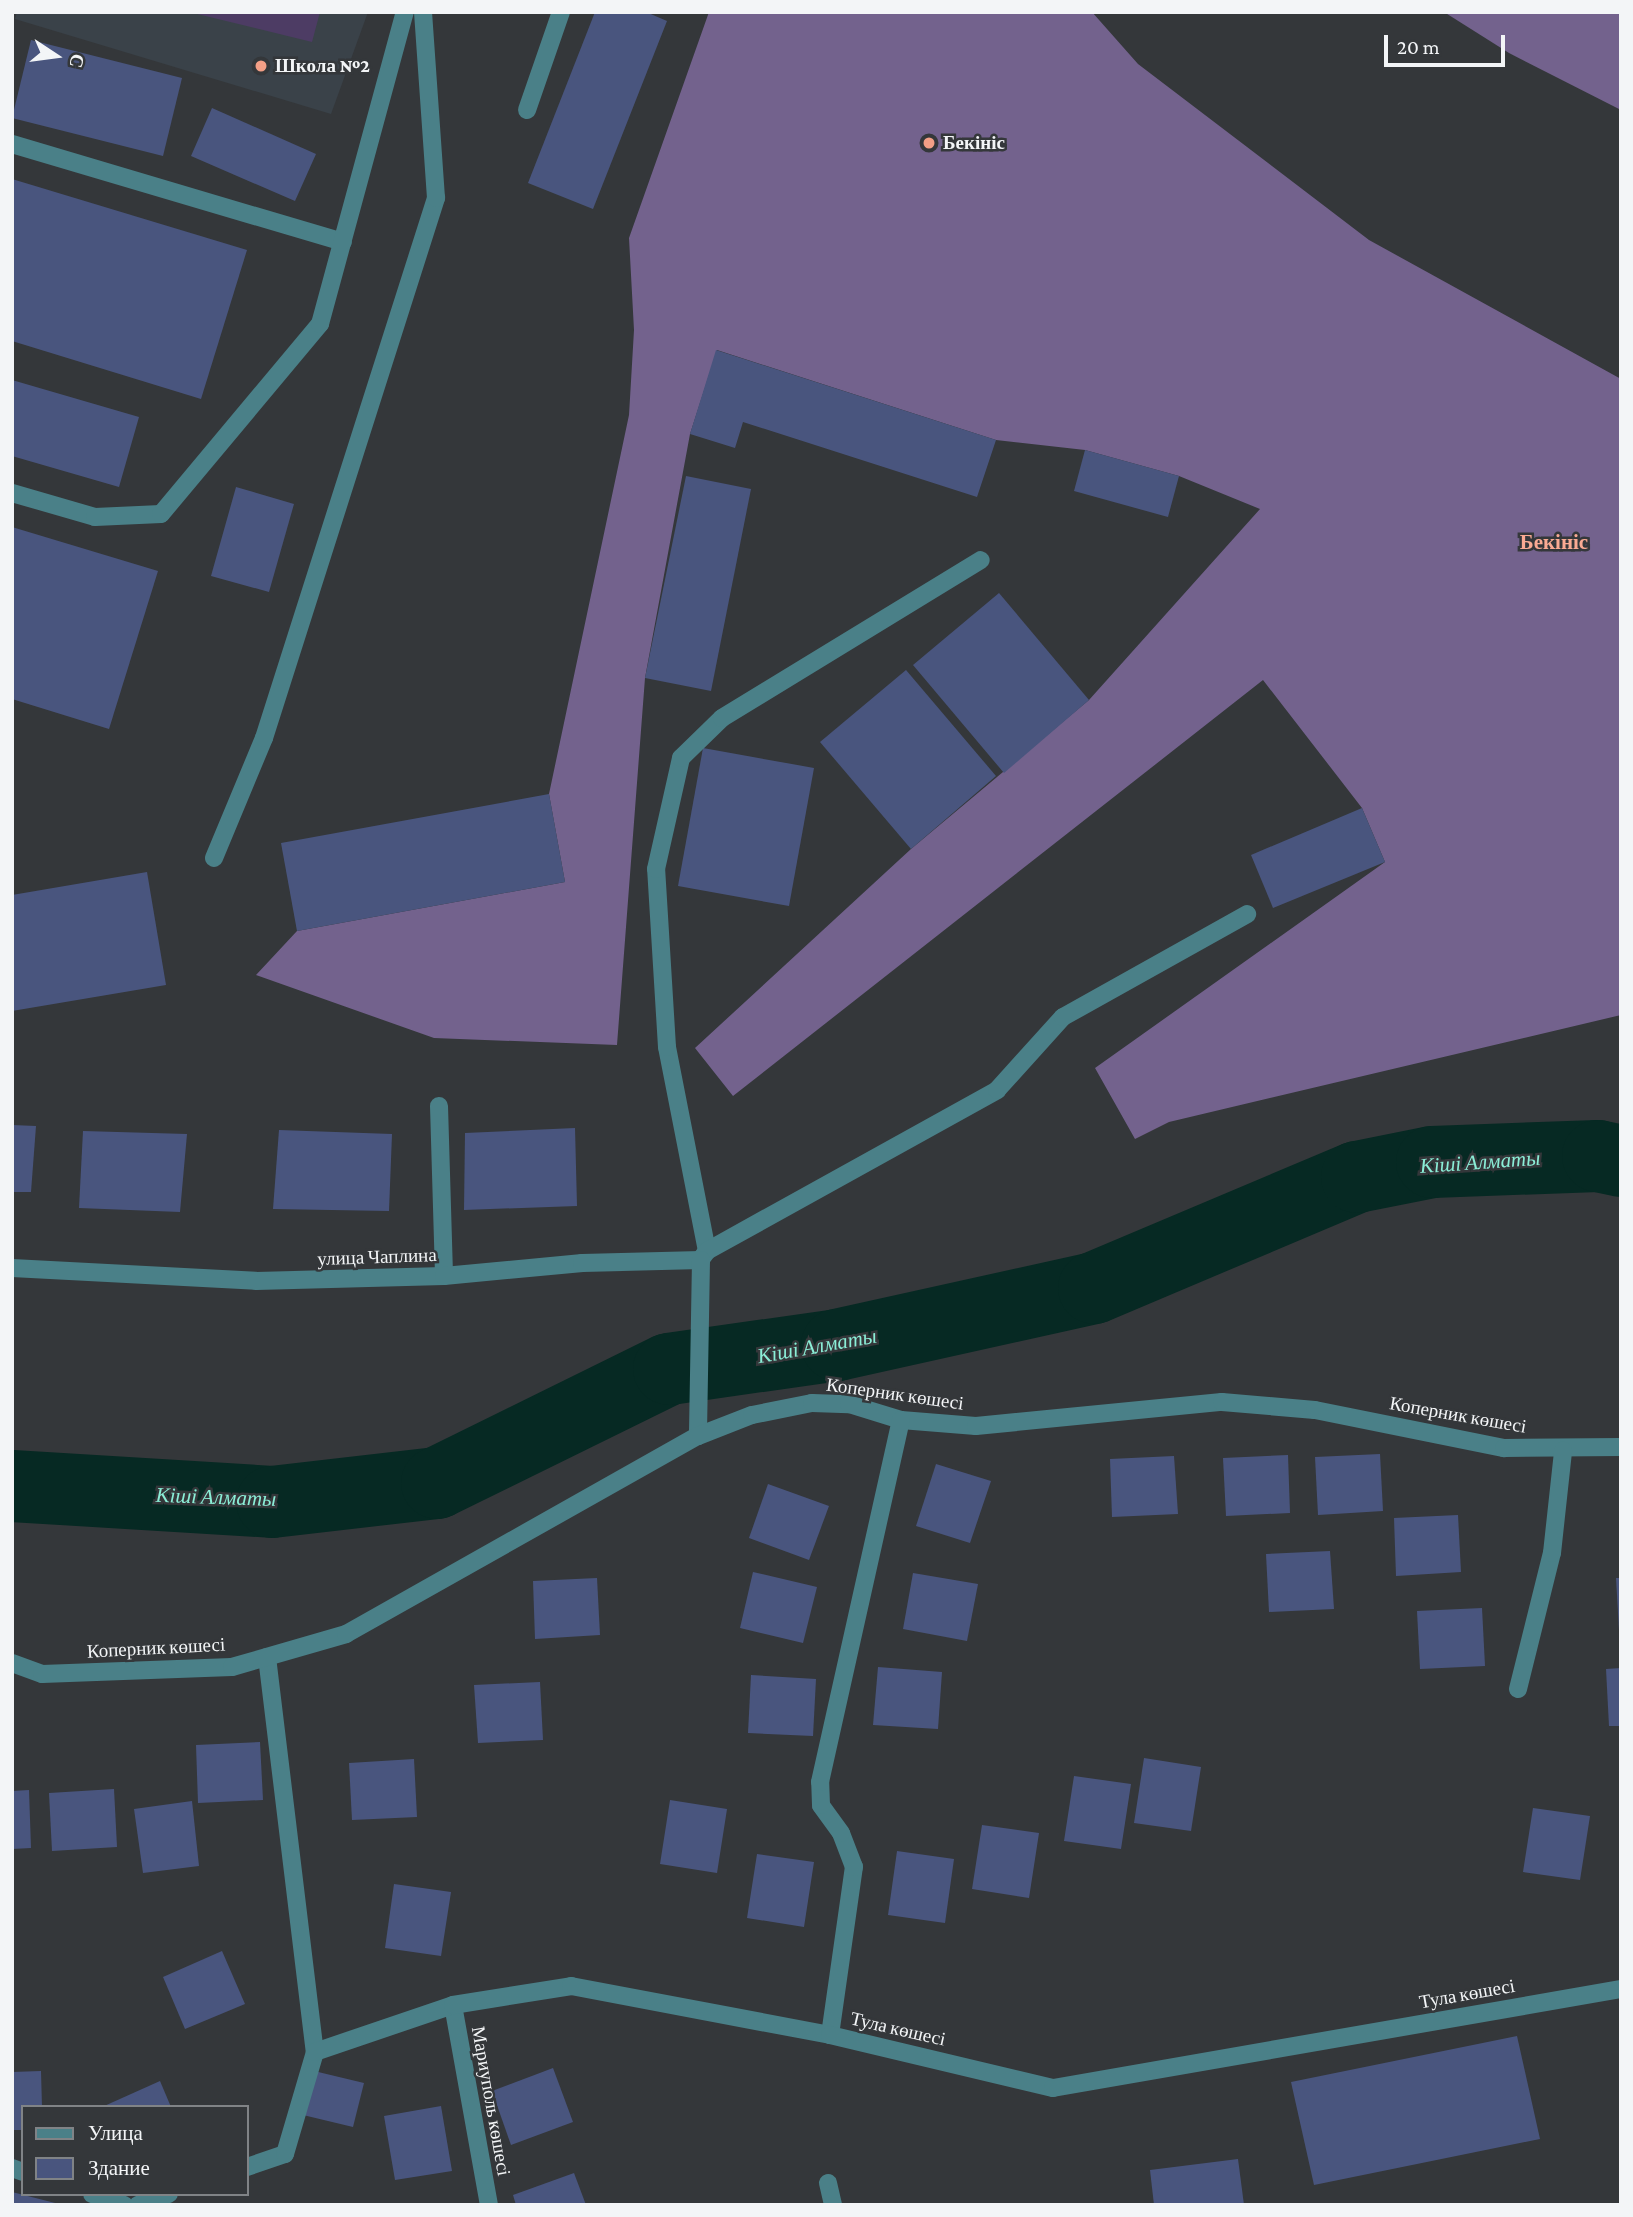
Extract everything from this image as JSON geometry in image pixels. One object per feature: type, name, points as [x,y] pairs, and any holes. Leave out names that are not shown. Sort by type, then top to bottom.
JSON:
[{"type":"street","points":[[12,493],[95,517],[161,514],[320,324],[405,12]]},
{"type":"street","points":[[214,858],[264,738],[436,198],[423,12]]},
{"type":"street","points":[[527,110],[561,12]]},
{"type":"street","points":[[12,144],[343,242]]},
{"type":"street","points":[[698,1436],[699,1301],[704,1256],[667,1047],[656,869],[681,758],[722,718],[981,560]]},
{"type":"street","points":[[704,1256],[997,1090],[1063,1017],[1247,914]]},
{"type":"street","points":[[439,1107],[444,1276]]},
{"type":"street","name":"улица Чаплина","points":[[12,1269],[256,1281],[444,1276],[582,1263],[704,1256]]},
{"type":"street","name":"Коперник көшесі","points":[[12,1663],[42,1674],[232,1667],[346,1634],[698,1436],[752,1415],[812,1403],[849,1404],[901,1420],[976,1426],[1223,1402],[1315,1410],[1504,1448],[1563,1451],[1621,1447]]},
{"type":"street","points":[[830,2035],[854,1867],[841,1833],[821,1805],[820,1782],[901,1420]]},
{"type":"street","points":[[1518,1689],[1552,1553],[1563,1451]]},
{"type":"street","points":[[248,2167],[285,2154],[315,2052],[267,1657]]},
{"type":"street","name":"Тула көшесі","points":[[315,2052],[453,2005],[571,1986],[830,2035],[1053,2088],[1621,1989]]},
{"type":"street","name":"Мариуполь көшесі","points":[[453,2005],[489,2205]]},
{"type":"street","points":[[828,2183],[833,2205]]},
{"type":"street","points":[[98,2196],[124,2205]]},
{"type":"street","points":[[138,2205],[163,2196]]},
{"type":"shaded area","name":"Школа №2","points":[[17,12],[368,12],[331,114],[15,19]]},
{"type":"shaded area","points":[[189,12],[320,12],[312,42]]},
{"type":"shaded area","points":[[709,12],[1092,12],[1138,64],[1369,240],[1621,379],[1621,1015],[1169,1122],[1135,1139],[1095,1068],[1385,862],[1362,808],[1263,680],[733,1096],[695,1048],[911,849],[1089,700],[1260,509],[1179,476],[1085,450],[996,440],[717,350],[690,434],[645,678],[617,1045],[434,1038],[256,975],[297,931],[565,882],[549,794],[629,415],[634,330],[629,238]]},
{"type":"shaded area","points":[[1444,12],[1621,12],[1621,110],[1509,53]]},
{"type":"building","points":[[595,12],[646,12],[667,21],[593,209],[528,183]]},
{"type":"building","points":[[31,40],[182,78],[163,156],[12,118]]},
{"type":"building","points":[[212,108],[316,154],[295,201],[191,156]]},
{"type":"building","points":[[12,179],[247,250],[201,399],[12,341]]},
{"type":"building","points":[[716,350],[996,440],[977,497],[743,422],[735,448],[690,434]]},
{"type":"building","points":[[12,380],[139,417],[119,487],[12,456]]},
{"type":"building","points":[[1085,450],[1179,476],[1168,517],[1074,491]]},
{"type":"building","points":[[686,476],[751,489],[711,691],[645,678]]},
{"type":"building","points":[[236,487],[294,504],[269,592],[211,576]]},
{"type":"building","points":[[12,527],[158,571],[109,729],[12,699]]},
{"type":"building","points":[[999,593],[1089,700],[1004,773],[913,665]]},
{"type":"building","points":[[906,670],[996,776],[911,849],[820,742]]},
{"type":"building","points":[[703,748],[814,768],[789,906],[678,886]]},
{"type":"building","points":[[549,794],[565,882],[297,931],[281,843]]},
{"type":"building","points":[[1362,808],[1385,862],[1273,908],[1251,855]]},
{"type":"building","points":[[147,872],[166,985],[12,1011],[12,895]]},
{"type":"building","points":[[12,1125],[36,1126],[31,1192],[12,1192]]},
{"type":"building","points":[[575,1128],[577,1206],[464,1210],[465,1133]]},
{"type":"building","points":[[279,1130],[392,1134],[389,1211],[273,1209]]},
{"type":"building","points":[[83,1131],[187,1134],[180,1212],[79,1208]]},
{"type":"building","points":[[1380,1454],[1383,1511],[1318,1515],[1315,1457]]},
{"type":"building","points":[[1288,1455],[1290,1513],[1226,1516],[1223,1458]]},
{"type":"building","points":[[1174,1456],[1178,1514],[1112,1517],[1110,1459]]},
{"type":"building","points":[[936,1464],[991,1481],[970,1543],[916,1526]]},
{"type":"building","points":[[768,1484],[829,1506],[809,1560],[749,1538]]},
{"type":"building","points":[[1458,1515],[1461,1572],[1396,1576],[1394,1518]]},
{"type":"building","points":[[1330,1551],[1334,1609],[1269,1612],[1266,1554]]},
{"type":"building","points":[[753,1572],[817,1587],[803,1643],[740,1628]]},
{"type":"building","points":[[913,1573],[978,1584],[967,1641],[903,1629]]},
{"type":"building","points":[[597,1578],[600,1635],[535,1639],[533,1581]]},
{"type":"building","points":[[1616,1578],[1621,1578],[1621,1630],[1619,1630]]},
{"type":"building","points":[[1482,1608],[1485,1666],[1420,1669],[1417,1611]]},
{"type":"building","points":[[878,1667],[942,1672],[938,1729],[873,1725]]},
{"type":"building","points":[[1621,1668],[1621,1726],[1609,1726],[1606,1669]]},
{"type":"building","points":[[751,1675],[816,1679],[813,1736],[748,1733]]},
{"type":"building","points":[[540,1682],[543,1740],[478,1743],[474,1685]]},
{"type":"building","points":[[260,1742],[263,1800],[198,1803],[196,1745]]},
{"type":"building","points":[[1144,1758],[1201,1767],[1191,1831],[1134,1823]]},
{"type":"building","points":[[414,1759],[417,1817],[352,1820],[349,1763]]},
{"type":"building","points":[[1074,1776],[1131,1784],[1121,1849],[1064,1841]]},
{"type":"building","points":[[114,1789],[117,1847],[52,1851],[49,1793]]},
{"type":"building","points":[[29,1790],[31,1848],[12,1849],[12,1791]]},
{"type":"building","points":[[670,1800],[727,1809],[717,1873],[660,1864]]},
{"type":"building","points":[[192,1801],[199,1866],[143,1873],[134,1809]]},
{"type":"building","points":[[1533,1808],[1590,1816],[1580,1880],[1523,1872]]},
{"type":"building","points":[[982,1825],[1039,1833],[1029,1898],[972,1889]]},
{"type":"building","points":[[897,1851],[954,1859],[945,1923],[888,1915]]},
{"type":"building","points":[[757,1854],[814,1862],[804,1927],[747,1918]]},
{"type":"building","points":[[394,1884],[451,1892],[441,1956],[385,1948]]},
{"type":"building","points":[[222,1951],[245,2004],[185,2029],[163,1977]]},
{"type":"building","points":[[1517,2036],[1540,2139],[1314,2185],[1291,2082]]},
{"type":"building","points":[[553,2068],[573,2122],[511,2145],[492,2091]]},
{"type":"building","points":[[41,2071],[42,2105],[21,2105],[21,2130],[12,2130],[12,2072]]},
{"type":"building","points":[[314,2071],[364,2083],[353,2127],[303,2115]]},
{"type":"building","points":[[160,2081],[170,2105],[106,2105]]},
{"type":"building","points":[[441,2106],[452,2171],[395,2180],[384,2116]]},
{"type":"building","points":[[1238,2159],[1244,2205],[1154,2205],[1150,2170]]},
{"type":"building","points":[[574,2173],[586,2205],[516,2205],[513,2195]]},
{"type":"building","points":[[12,2192],[59,2204],[58,2205],[12,2205]]},
{"type":"waterway","name":"Кіші Алматы","points":[[12,1486],[272,1502],[437,1483],[669,1369],[837,1345],[1094,1288],[1357,1177],[1432,1162],[1598,1156],[1621,1161]]},
{"type":"place","name":"Школа №2","points":[[261,66]]},
{"type":"place","name":"Бекініс","points":[[929,143]]},
{"type":"district","name":"Бекініс","points":[[1554,542]]}]
